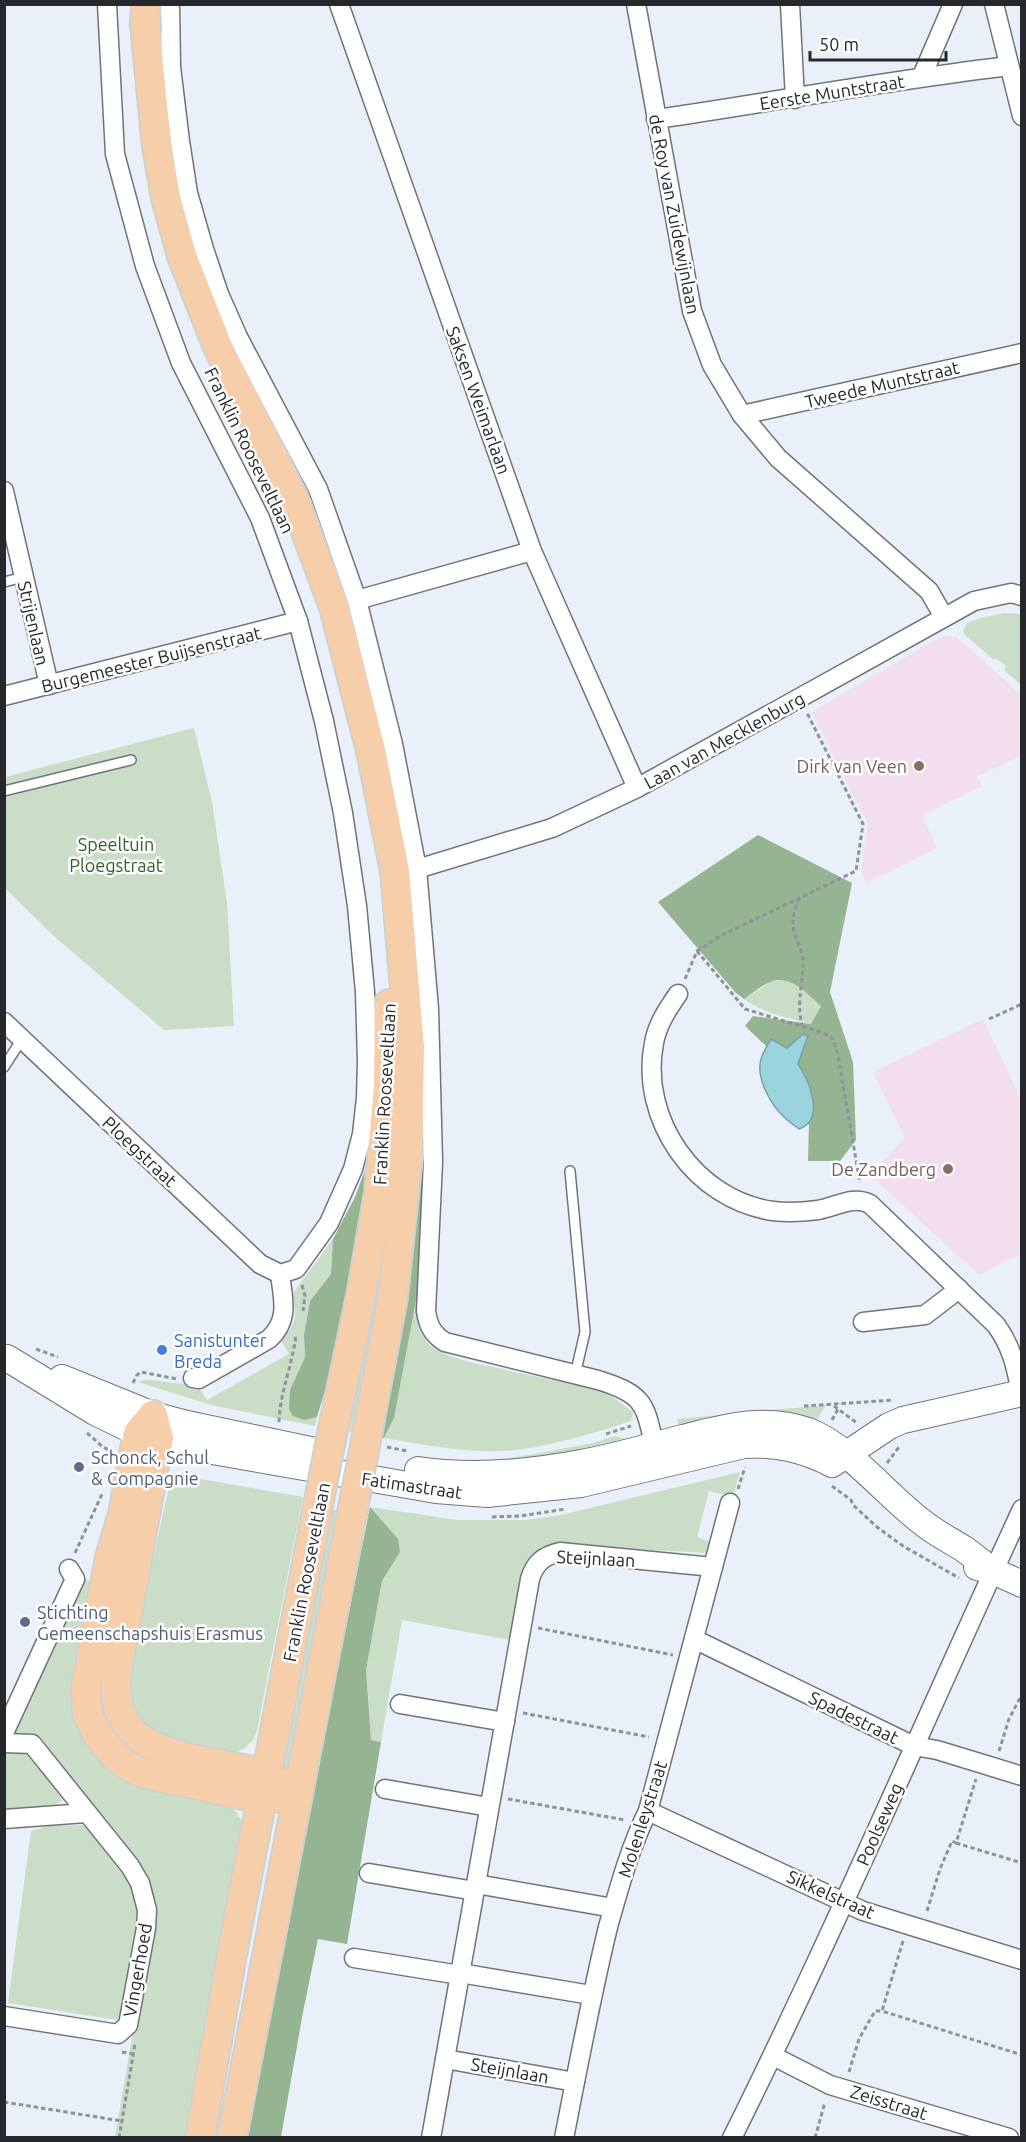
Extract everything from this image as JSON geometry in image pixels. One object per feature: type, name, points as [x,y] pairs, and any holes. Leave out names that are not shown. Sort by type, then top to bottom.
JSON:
[{"type":"main road","name":"Franklin Rooseveltlaan","points":[[129,4],[133,87],[140,149],[167,261],[184,309],[204,353],[281,506],[320,611],[356,754],[379,874],[390,1015],[379,1193],[363,1286],[334,1424],[233,1949],[200,2138]]},
{"type":"main road","name":"Franklin Rooseveltlaan","points":[[146,4],[145,25],[157,147],[166,198],[182,256],[218,347],[294,499],[334,607],[371,751],[395,871],[410,1047],[408,1157],[376,1438],[352,1513],[232,2138]]},
{"type":"main road","points":[[150,1429],[116,1675],[117,1700],[123,1718],[129,1728],[144,1742],[155,1748],[265,1787],[298,1794]]},
{"type":"street","name":"Franklin Rooseveltlaan","points":[[107,4],[116,154],[145,266],[181,363],[260,518],[298,621],[324,721],[343,813],[362,960],[367,1061],[362,1134],[353,1169],[329,1223],[288,1272]]},
{"type":"street","points":[[170,4],[171,67],[179,130],[188,193],[204,249],[219,294],[238,337],[318,489],[357,600],[393,744],[417,869],[429,1010],[433,1150],[426,1311],[428,1325],[437,1337],[445,1342],[619,1386],[643,1405],[654,1444]]},
{"type":"street","name":"Saksen Weimarlaan","points":[[339,4],[532,551],[637,788]]},
{"type":"street","name":"de Roy van Zuidewijnlaan","points":[[636,4],[692,311],[712,365],[742,415],[778,458],[929,591],[944,617]]},
{"type":"street","points":[[790,4],[795,99]]},
{"type":"street","points":[[922,76],[953,4]]},
{"type":"street","points":[[994,4],[1022,116]]},
{"type":"street","name":"Eerste Muntstraat","points":[[656,119],[795,99],[922,76],[1009,66]]},
{"type":"street","name":"Tweede Muntstraat","points":[[742,415],[1022,353]]},
{"type":"street","name":"Strijenlaan","points":[[4,491],[49,685]]},
{"type":"street","points":[[357,600],[532,551]]},
{"type":"street","name":"Laan van Mecklenburg","points":[[417,869],[552,828],[637,788],[974,601],[1011,593],[1022,596]]},
{"type":"street","name":"Burgemeester Buijsenstraat","points":[[4,696],[298,621]]},
{"type":"street","points":[[678,994],[663,1016],[654,1041],[651,1083],[660,1118],[668,1135],[692,1168],[725,1194],[760,1209],[797,1213],[856,1199],[863,1200],[877,1209],[996,1325],[1007,1341],[1015,1362],[1021,1393],[903,1420],[889,1426],[839,1460]]},
{"type":"street","name":"Ploegstraat","points":[[4,1022],[260,1264],[288,1272]]},
{"type":"street","points":[[193,1378],[199,1379],[269,1339],[278,1331],[283,1320],[288,1272]]},
{"type":"street","points":[[863,1322],[925,1315],[959,1289]]},
{"type":"street","name":"Fatimastraat","points":[[6,1357],[124,1402],[150,1429],[178,1445],[436,1490],[487,1494],[581,1484],[654,1444],[729,1426],[772,1423],[808,1431],[822,1438],[862,1491],[923,1523],[965,1550],[989,1580],[1022,1584]]},
{"type":"street","name":"Molenleystraat","points":[[564,2138],[591,1995],[613,1908],[637,1833],[645,1817],[730,1503]]},
{"type":"street","name":"Poolseweg","points":[[732,2138],[844,1902],[1022,1509]]},
{"type":"street","name":"Steijnlaan","points":[[431,2138],[534,1567],[541,1559],[560,1552],[713,1567]]},
{"type":"street","points":[[4,1733],[75,1579],[69,1569]]},
{"type":"street","name":"Spadestraat","points":[[694,1639],[914,1746],[1022,1776]]},
{"type":"street","points":[[400,1704],[506,1716]]},
{"type":"street","name":"Vingerhoed","points":[[4,1743],[32,1744],[130,1866],[146,1899],[146,1928],[129,2025],[118,2034],[4,2016]]},
{"type":"street","points":[[385,1790],[490,1802]]},
{"type":"street","points":[[4,1820],[86,1813]]},
{"type":"street","name":"Sikkelstraat","points":[[645,1817],[863,1911],[1022,1960]]},
{"type":"street","points":[[369,1873],[613,1908]]},
{"type":"street","points":[[354,1958],[591,1995]]},
{"type":"street","name":"Zeisstraat","points":[[772,2056],[837,2087],[1009,2138]]},
{"type":"street","name":"Steijnlaan","points":[[445,2059],[575,2082]]},
{"type":"lane","points":[[4,582],[24,577]]},
{"type":"lane","points":[[4,791],[131,760]]},
{"type":"lane","points":[[4,1067],[22,1039]]},
{"type":"lane","points":[[570,1172],[585,1332],[575,1375]]},
{"type":"path","points":[[678,994],[697,951],[722,935],[856,871],[863,824],[800,698]]},
{"type":"path","points":[[799,898],[793,929],[800,945],[803,963],[799,997],[802,1026]]},
{"type":"path","points":[[697,951],[745,1009],[824,1033],[833,1039],[838,1055],[863,1200]]},
{"type":"path","points":[[989,1019],[1022,1004]]},
{"type":"path","points":[[288,1272],[305,1296],[302,1316]]},
{"type":"path","points":[[278,1427],[280,1401],[299,1325]]},
{"type":"path","points":[[131,1387],[141,1372],[171,1378],[193,1378]]},
{"type":"path","points":[[797,1407],[833,1404]]},
{"type":"path","points":[[603,1435],[654,1444]]},
{"type":"path","points":[[376,1438],[414,1452]]},
{"type":"path","points":[[906,1442],[892,1455],[885,1471],[862,1491],[853,1505],[903,1546],[953,1575],[989,1580]]},
{"type":"path","points":[[730,1503],[736,1497],[746,1462]]},
{"type":"path","points":[[69,1569],[102,1493]]},
{"type":"path","points":[[522,1625],[688,1658]]},
{"type":"path","points":[[956,1843],[988,1765],[1022,1694]]},
{"type":"path","points":[[506,1716],[667,1740]]},
{"type":"path","points":[[490,1802],[645,1817]]},
{"type":"path","points":[[882,2011],[914,1927],[952,1841],[1022,1863]]},
{"type":"path","points":[[816,2138],[859,2039],[875,2011],[882,2011],[1022,2055]]},
{"type":"path","points":[[119,2138],[138,2028],[129,2025]]},
{"type":"path","points":[[4,2102],[122,2121]]},
{"type":"shaded area","name":"Dirk van Veen","points":[[956,637],[964,643],[1021,695],[1021,756],[977,776],[982,786],[922,815],[937,848],[866,883],[861,871],[868,825],[812,712],[938,638]]},
{"type":"shaded area","points":[[983,1019],[1021,1099],[1022,1253],[979,1275],[870,1175],[905,1138],[873,1072]]},
{"type":"green space","points":[[1004,613],[1021,614],[1021,685],[1004,670],[1006,666],[996,658],[994,660],[963,631],[967,623]]},
{"type":"green space","name":"Speeltuin Ploegstraat","points":[[194,728],[212,802],[227,903],[234,1026],[164,1030],[56,938],[5,888],[5,777]]},
{"type":"green space","points":[[758,835],[852,883],[830,992],[853,1062],[856,1140],[840,1161],[808,1161],[809,1122],[813,1108],[805,1074],[787,1048],[771,1039],[767,1047],[745,1026],[753,1016],[811,1024],[821,1006],[799,987],[779,980],[766,984],[744,999],[735,992],[658,902]]},
{"type":"green space","points":[[786,980],[808,994],[821,1006],[811,1024],[768,1011],[744,999],[772,981]]},
{"type":"green space","points":[[420,1022],[425,1159],[418,1290],[394,1418],[384,1438],[372,1436]]},
{"type":"green space","points":[[373,1138],[365,1234],[338,1348],[317,1417],[304,1420],[293,1416],[289,1409],[290,1390],[305,1357],[304,1335],[310,1301],[331,1274],[333,1239],[355,1197]]},
{"type":"green space","points":[[401,1156],[358,1433],[343,1431]]},
{"type":"green space","points":[[333,1239],[331,1274],[310,1301],[304,1335],[305,1357],[290,1390],[304,1420],[317,1417],[315,1426],[211,1405],[138,1382],[152,1380],[181,1384],[195,1381],[207,1400],[289,1354],[281,1341],[290,1330],[294,1320],[295,1309],[291,1296]]},
{"type":"green space","points":[[418,1290],[419,1330],[428,1344],[447,1355],[469,1362],[594,1389],[611,1396],[633,1412],[631,1421],[560,1442],[516,1450],[483,1451],[450,1448],[384,1438],[394,1418]]},
{"type":"green space","points":[[826,1405],[814,1425],[680,1429],[677,1419]]},
{"type":"green space","points":[[615,1436],[627,1440],[565,1459],[490,1462],[593,1443]]},
{"type":"green space","points":[[740,1472],[733,1497],[709,1491],[697,1537],[710,1542],[708,1553],[569,1546],[526,1566],[519,1588],[510,1640],[402,1620],[381,1742],[371,1740],[366,1670],[382,1581],[400,1552],[370,1507],[457,1520],[525,1520],[561,1515]]},
{"type":"green space","points":[[172,1474],[303,1497],[257,1730],[254,1739],[245,1748],[228,1756],[171,1746],[128,1712],[130,1662]]},
{"type":"green space","points":[[370,1507],[398,1539],[400,1552],[382,1581],[366,1670],[371,1740],[381,1742],[347,1944],[318,1939],[281,2137],[238,2138],[338,1668]]},
{"type":"green space","points":[[328,1509],[343,1511],[293,1764],[288,1769],[280,1768]]},
{"type":"green space","points":[[81,1577],[93,1583],[74,1713],[80,1733],[100,1759],[220,1802],[234,1809],[246,1828],[195,2137],[115,2137],[154,1908],[104,1822],[11,1736]]},
{"type":"green space","points":[[15,1750],[27,1753],[57,1788],[62,1801],[55,1805],[5,1811],[4,1751]]},
{"type":"green space","points":[[83,1825],[94,1833],[134,1883],[141,1902],[126,2014],[118,2020],[8,2003],[31,1831],[48,1826]]},
{"type":"water","points":[[803,1034],[808,1036],[798,1064],[807,1079],[813,1099],[813,1108],[812,1117],[799,1129],[779,1111],[769,1097],[762,1080],[760,1064],[771,1039],[787,1048]]},
{"type":"place","name":"Dirk van Veen","points":[[919,766]]},
{"type":"place","name":"De Zandberg","points":[[948,1169]]},
{"type":"place","name":"Sanistunter Breda","points":[[162,1350]]},
{"type":"place","name":"Schonck, Schul & Compagnie","points":[[79,1467]]},
{"type":"place","name":"Stichting Gemeenschapshuis Erasmus","points":[[25,1622]]}]
